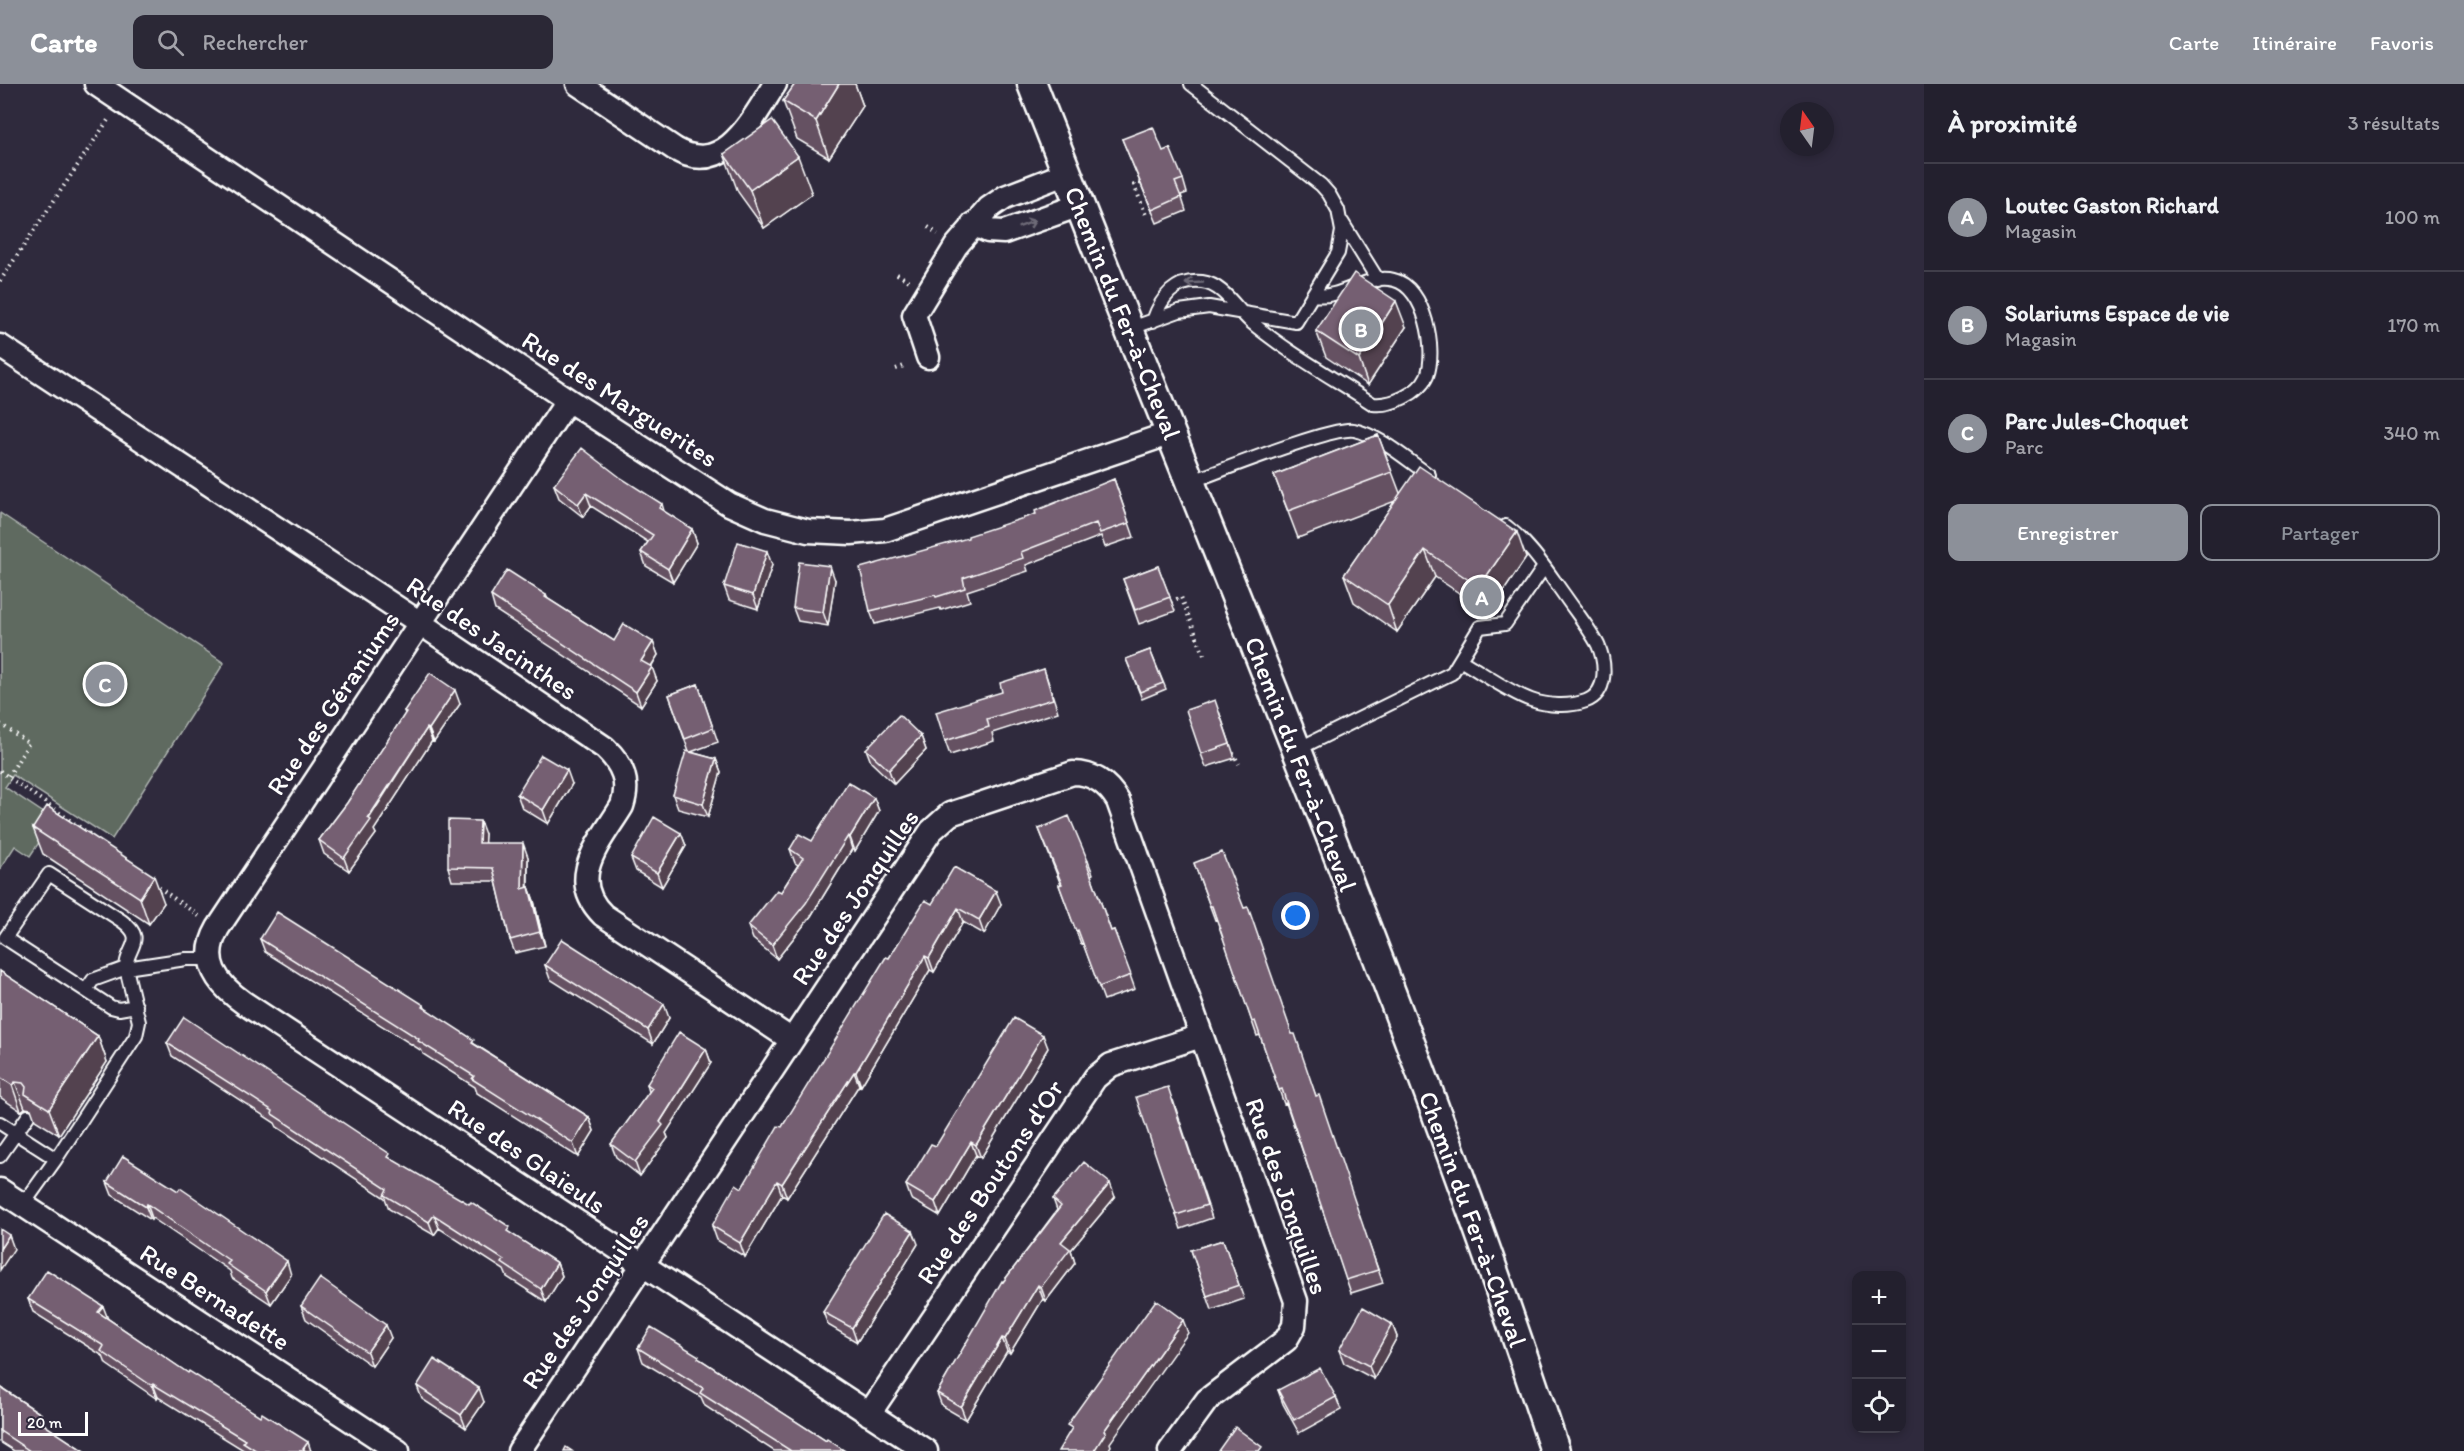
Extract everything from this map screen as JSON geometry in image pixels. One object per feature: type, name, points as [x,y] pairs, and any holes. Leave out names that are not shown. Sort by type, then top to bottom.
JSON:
[{"type":"street","name":"Rue des Marguerites","points":[[96,84],[568,400],[742,511],[793,528],[828,533],[870,533],[905,525],[1171,433]]},
{"type":"street","points":[[578,84],[675,149],[682,153],[701,156],[725,150],[740,138],[775,84]]},
{"type":"street","name":"Chemin du Fer-à-Cheval","points":[[1032,84],[1080,205],[1141,325],[1171,433],[1296,750],[1488,1253],[1555,1451]]},
{"type":"street","points":[[927,357],[914,320],[915,312],[956,246],[989,208],[1005,197],[1067,173]]},
{"type":"street","points":[[974,224],[988,231],[1004,232],[1080,205]]},
{"type":"street","name":"Rue des Jacinthes","points":[[0,346],[605,748],[621,766],[626,782],[622,806],[591,858],[585,876],[587,890],[597,909],[792,1040]]},
{"type":"street","name":"Rue des Géraniums","points":[[210,954],[218,928],[568,400]]},
{"type":"street","name":"Rue des Jonquilles","points":[[519,1451],[931,831],[942,818],[973,805],[1073,773],[1082,773],[1103,782],[1118,801],[1296,1300],[1294,1326],[1286,1340],[1207,1400],[1170,1451]]},
{"type":"street","name":"Rue des Glaïeuls","points":[[210,954],[217,978],[228,992],[926,1451]]},
{"type":"street","name":"Rue des Boutons d'Or","points":[[869,1414],[1095,1078],[1111,1065],[1201,1036]]},
{"type":"street","name":"Rue Bernadette","points":[[0,1190],[398,1451]]},
{"type":"lane","points":[[1191,84],[1321,185],[1334,202],[1342,221],[1378,280]]},
{"type":"lane","points":[[1141,325],[1193,308],[1209,307],[1296,322],[1338,253],[1342,221]]},
{"type":"lane","points":[[1141,325],[1164,297],[1178,285],[1201,282],[1214,285],[1240,312],[1292,351],[1372,404],[1383,405],[1395,402],[1418,387],[1427,376],[1430,342],[1422,308],[1410,290],[1393,279],[1378,280],[1333,295],[1314,295]]},
{"type":"lane","points":[[1190,482],[1340,430],[1352,430],[1385,445],[1443,484]]},
{"type":"lane","points":[[1460,660],[1531,700],[1550,705],[1580,703],[1590,699],[1599,690],[1604,679],[1604,666],[1598,646],[1529,547],[1498,521]]},
{"type":"lane","points":[[1296,750],[1452,672],[1480,627],[1505,624],[1544,567]]},
{"type":"lane","points":[[23,1205],[133,1044],[139,1022],[136,1006],[126,968],[126,960],[136,941],[130,927],[49,874],[5,938],[111,1007],[119,1009],[136,1006]]},
{"type":"lane","points":[[86,990],[93,980],[105,974],[126,968],[210,954]]},
{"type":"lane","points":[[0,1156],[28,1116]]},
{"type":"lane","points":[[0,1123],[56,1159]]},
{"type":"path","points":[[0,281],[122,100]]},
{"type":"path","points":[[1140,183],[1134,185],[1146,215]]},
{"type":"path","points":[[1171,602],[1181,597],[1204,655]]},
{"type":"path","points":[[0,724],[29,743],[8,777]]},
{"type":"path","points":[[1232,750],[1239,764]]},
{"type":"path","points":[[0,771],[93,836]]},
{"type":"path","points":[[153,883],[203,918]]},
{"type":"shaded area","points":[[0,513],[224,663],[112,839],[13,775],[5,787],[54,820],[30,856],[15,846],[0,869]]},
{"type":"building","points":[[795,84],[839,84],[816,121],[783,101]]},
{"type":"building","points":[[772,120],[798,156],[750,190],[724,154]]},
{"type":"building","points":[[1153,127],[1163,151],[1170,148],[1183,179],[1175,182],[1181,197],[1152,210],[1122,139]]},
{"type":"building","points":[[1354,273],[1396,301],[1359,359],[1316,331]]},
{"type":"building","points":[[1378,435],[1392,472],[1288,511],[1274,475]]},
{"type":"building","points":[[582,448],[621,478],[662,504],[659,508],[692,529],[668,569],[641,552],[653,535],[586,493],[578,504],[554,485]]},
{"type":"building","points":[[1419,466],[1517,532],[1479,587],[1425,550],[1388,605],[1344,575]]},
{"type":"building","points":[[1114,479],[1129,523],[1100,533],[1096,523],[1021,552],[1023,558],[963,578],[965,588],[936,597],[935,595],[870,611],[860,568],[968,538],[968,536],[1036,514],[1035,511]]},
{"type":"building","points":[[738,542],[767,551],[753,595],[724,586]]},
{"type":"building","points":[[799,562],[830,566],[823,612],[793,608]]},
{"type":"building","points":[[1158,566],[1170,597],[1135,610],[1123,579]]},
{"type":"building","points":[[507,570],[614,641],[624,624],[653,642],[641,661],[652,667],[636,692],[491,596]]},
{"type":"building","points":[[1150,650],[1163,683],[1140,692],[1126,659]]},
{"type":"building","points":[[1044,669],[1053,699],[987,719],[989,727],[945,741],[936,712],[1002,692],[1000,683]]},
{"type":"building","points":[[430,673],[455,690],[429,729],[427,728],[368,818],[371,820],[344,858],[319,840],[347,803]]},
{"type":"building","points":[[698,684],[713,728],[685,739],[669,695]]},
{"type":"building","points":[[1215,700],[1230,744],[1201,754],[1186,710]]},
{"type":"building","points":[[899,715],[921,736],[889,770],[866,749]]},
{"type":"building","points":[[686,751],[716,759],[703,804],[673,795]]},
{"type":"building","points":[[541,755],[567,770],[543,810],[517,794]]},
{"type":"building","points":[[848,782],[874,798],[806,903],[772,945],[748,926],[777,890],[781,892],[803,858],[790,849],[799,834],[812,841]]},
{"type":"building","points":[[47,806],[154,876],[140,898],[33,828]]},
{"type":"building","points":[[1069,816],[1088,861],[1086,861],[1111,931],[1114,930],[1131,975],[1099,987],[1059,885],[1062,884],[1039,829]]},
{"type":"building","points":[[654,817],[681,833],[657,873],[631,858]]},
{"type":"building","points":[[448,820],[480,821],[479,843],[523,843],[522,889],[529,887],[540,932],[510,940],[493,868],[448,867]]},
{"type":"building","points":[[1222,852],[1244,908],[1248,907],[1292,1034],[1295,1034],[1316,1096],[1319,1095],[1378,1270],[1346,1280],[1282,1089],[1279,1090],[1255,1021],[1252,1022],[1212,906],[1210,906],[1194,863]]},
{"type":"building","points":[[954,867],[996,891],[979,920],[958,908],[929,958],[925,956],[856,1072],[782,1184],[777,1181],[740,1243],[712,1226],[736,1184],[742,1188],[778,1126],[782,1127],[886,957],[889,958],[925,900],[932,904]]},
{"type":"building","points":[[277,912],[424,1005],[423,1007],[474,1040],[472,1043],[589,1117],[573,1143],[472,1079],[474,1076],[418,1041],[419,1039],[260,939]]},
{"type":"building","points":[[562,939],[664,1004],[648,1030],[545,965]]},
{"type":"building","points":[[0,971],[98,1036],[49,1109],[25,1094],[26,1087],[23,1083],[15,1082],[12,1085],[0,1077]]},
{"type":"building","points":[[184,1017],[390,1154],[388,1157],[469,1204],[471,1202],[510,1227],[507,1231],[557,1263],[541,1289],[502,1263],[504,1260],[434,1215],[429,1222],[384,1195],[387,1189],[272,1114],[273,1111],[167,1043]]},
{"type":"building","points":[[1014,1018],[1043,1035],[976,1145],[971,1142],[935,1202],[906,1185],[931,1144],[936,1146]]},
{"type":"building","points":[[679,1032],[706,1049],[660,1122],[663,1125],[635,1162],[611,1144],[652,1088],[647,1084]]},
{"type":"building","points":[[1168,1087],[1207,1205],[1176,1215],[1136,1097]]},
{"type":"building","points":[[123,1156],[178,1191],[180,1188],[287,1261],[266,1291],[227,1264],[230,1261],[147,1204],[146,1207],[107,1182]]},
{"type":"building","points":[[1084,1162],[1110,1183],[1061,1242],[1070,1249],[1041,1287],[1038,1285],[1005,1339],[1002,1338],[961,1407],[937,1393],[1002,1281],[1061,1206],[1053,1199]]},
{"type":"building","points":[[884,1214],[913,1231],[852,1328],[823,1312]]},
{"type":"building","points":[[0,1229],[9,1235],[0,1249]]},
{"type":"building","points":[[1223,1240],[1239,1285],[1207,1296],[1191,1250]]},
{"type":"building","points":[[47,1270],[103,1306],[98,1312],[188,1373],[189,1371],[260,1416],[262,1413],[308,1442],[303,1449],[306,1451],[257,1451],[243,1442],[245,1440],[153,1384],[152,1386],[101,1351],[104,1346],[28,1299]]},
{"type":"building","points":[[320,1278],[386,1325],[367,1352],[301,1306]]},
{"type":"building","points":[[1156,1300],[1183,1320],[1104,1431],[1106,1432],[1094,1451],[1058,1451],[1072,1428],[1067,1425]]},
{"type":"building","points":[[1363,1307],[1392,1324],[1369,1366],[1339,1350]]},
{"type":"building","points":[[651,1327],[699,1356],[698,1358],[826,1441],[827,1439],[845,1451],[791,1451],[700,1393],[703,1388],[638,1348]]},
{"type":"building","points":[[434,1359],[479,1388],[461,1415],[417,1386]]},
{"type":"building","points":[[1320,1368],[1336,1397],[1294,1420],[1278,1390]]},
{"type":"building","points":[[0,1387],[41,1414],[37,1420],[84,1451],[30,1451],[0,1431]]},
{"type":"building","points":[[1235,1427],[1262,1447],[1259,1451],[1218,1451]]},
{"type":"place","name":"Solariums Espace de vie","points":[[1361,329]]},
{"type":"place","name":"Loutec Gaston Richard","points":[[1482,597]]},
{"type":"place","name":"Parc Jules-Choquet","points":[[105,684]]}]
